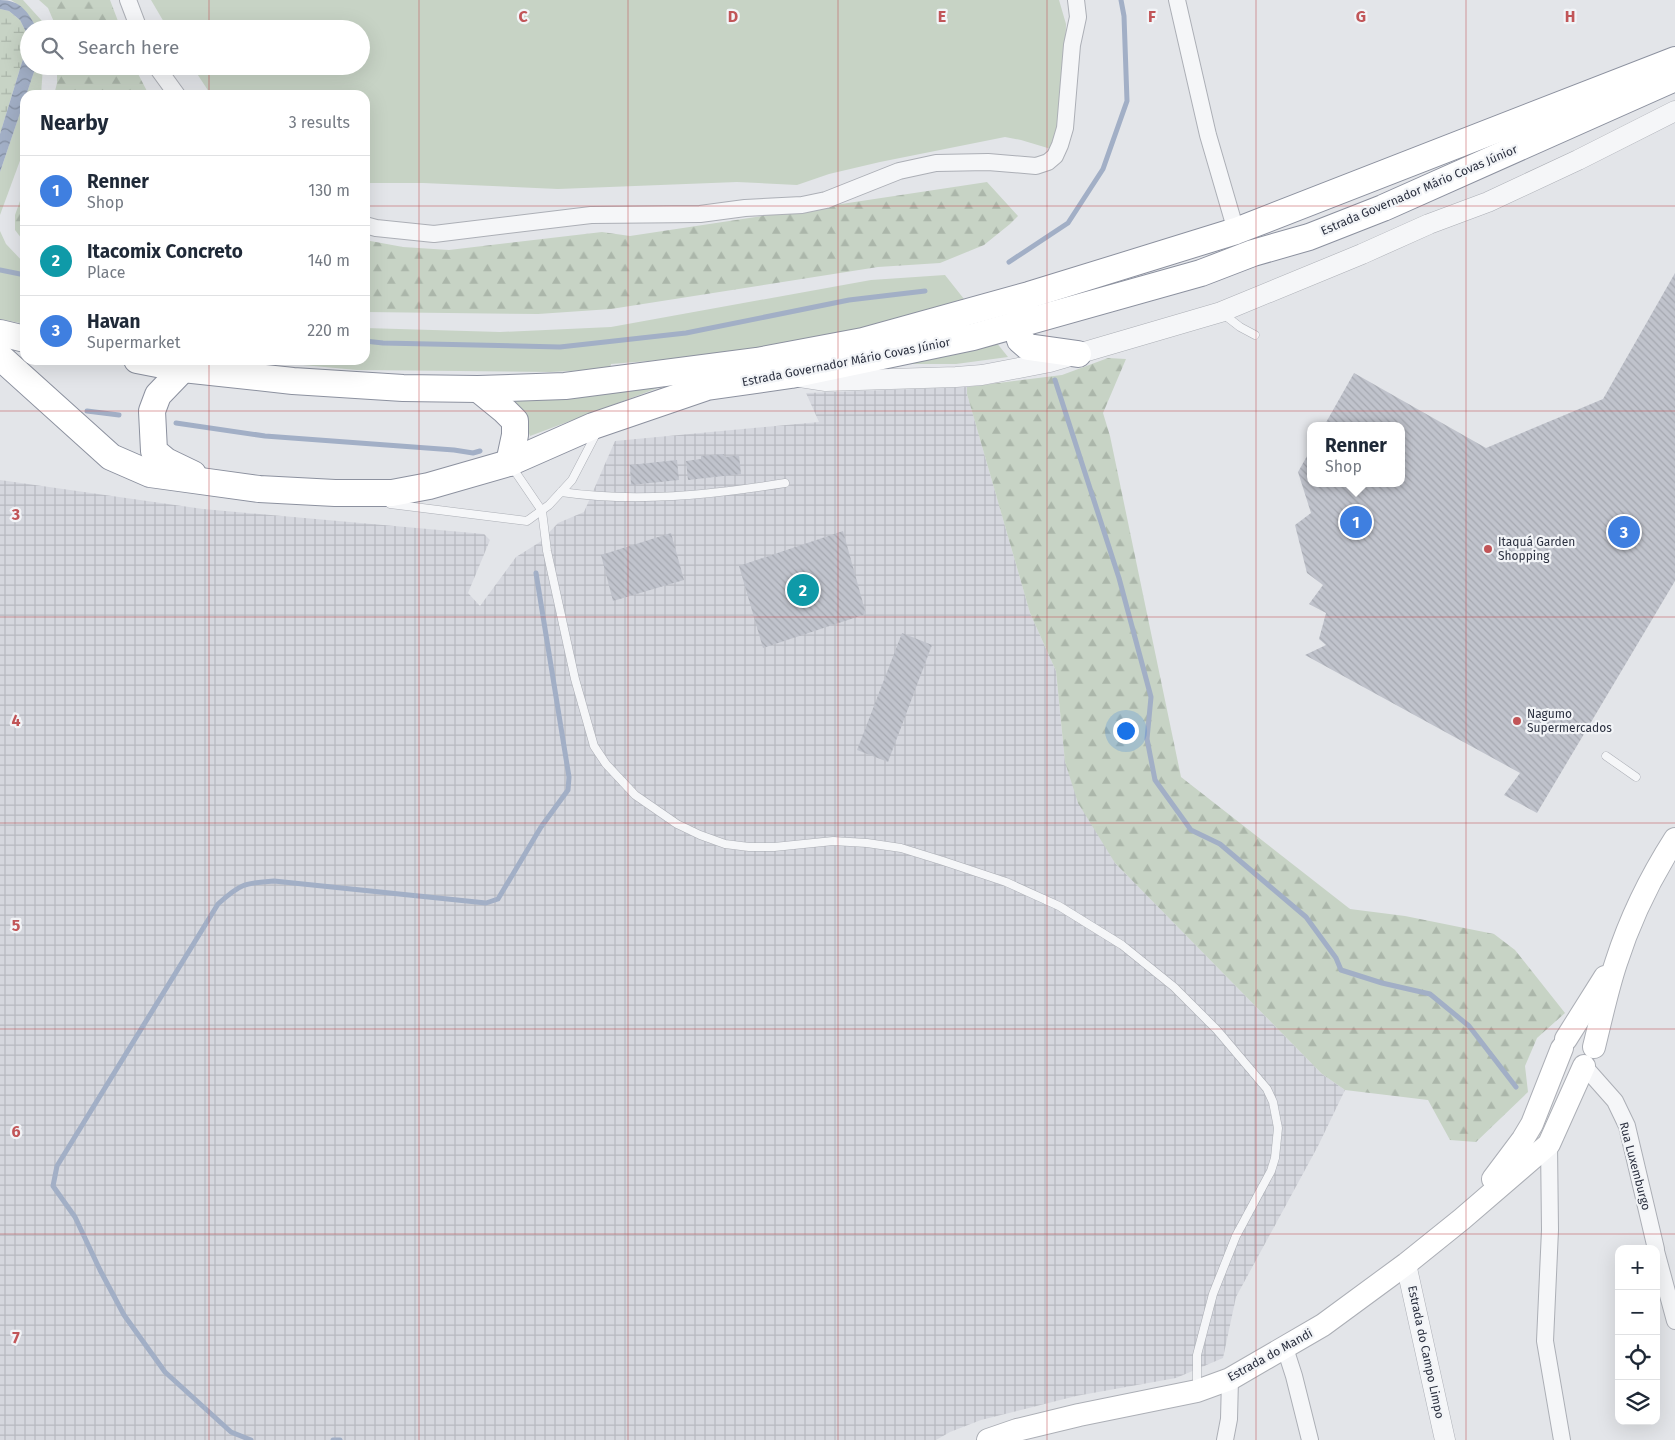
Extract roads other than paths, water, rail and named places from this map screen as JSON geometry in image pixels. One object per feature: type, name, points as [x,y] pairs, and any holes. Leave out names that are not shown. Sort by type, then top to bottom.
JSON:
[{"type":"highway","name":"Estrada Governador Mário Covas Júnior","points":[[163,365],[235,376],[330,384],[478,389],[565,386],[757,361],[863,341],[1052,288],[1236,231],[1675,60]]},
{"type":"highway","name":"Estrada Governador Mário Covas Júnior","points":[[0,356],[111,456],[150,474],[259,489],[335,493],[392,493],[429,486],[509,463],[602,423],[707,387],[791,375],[964,339],[1201,273],[1253,253],[1309,237],[1383,208],[1675,78]]},
{"type":"highway","points":[[1052,288],[1023,309],[1017,324],[1020,340],[1028,346],[1078,354]]},
{"type":"highway","points":[[0,334],[20,338]]},
{"type":"highway","points":[[183,369],[158,395],[152,411],[154,451],[166,461],[210,482]]},
{"type":"highway","points":[[478,389],[515,421],[515,435],[509,463]]},
{"type":"main road","name":"Estrada do Mandi","points":[[988,1440],[1017,1430],[1079,1414],[1197,1391],[1230,1379],[1323,1325],[1406,1264],[1462,1219],[1549,1144],[1589,1057],[1616,962],[1644,892],[1675,839]]},
{"type":"main road","name":"Estrada do Mandi","points":[[1462,1219],[1524,1139],[1540,1105],[1564,1044],[1611,967],[1616,962]]},
{"type":"main road","points":[[1564,1044],[1575,1034],[1589,1038],[1589,1057]]},
{"type":"street","points":[[128,0],[135,20]]},
{"type":"street","points":[[370,226],[434,234],[591,215],[700,214],[826,200],[899,171],[936,163],[988,162],[1036,166],[1048,162],[1055,156],[1065,128],[1072,45],[1078,17],[1076,0]]},
{"type":"street","points":[[1177,0],[1208,135],[1236,231]]},
{"type":"street","points":[[163,75],[173,90]]},
{"type":"street","points":[[791,375],[826,381],[956,378],[1010,371],[1050,362],[1221,312],[1362,254],[1429,224],[1504,195],[1675,111]]},
{"type":"street","name":"Rua Luxemburgo","points":[[1589,1057],[1615,1100],[1627,1126],[1640,1174],[1655,1245]]},
{"type":"street","points":[[1549,1144],[1550,1230],[1545,1341],[1562,1440]]},
{"type":"street","name":"Estrada do Campo Limpo","points":[[1406,1264],[1445,1440]]},
{"type":"street","name":"Rua Luxemburgo","points":[[1660,1265],[1675,1322]]},
{"type":"street","points":[[1285,1348],[1310,1440]]},
{"type":"street","points":[[1225,1440],[1229,1419],[1230,1379]]},
{"type":"lane","points":[[1221,312],[1256,335]]},
{"type":"lane","points":[[381,503],[527,521],[542,511],[572,480],[602,423]]},
{"type":"lane","points":[[509,463],[542,511],[547,551],[574,679],[594,746],[606,764],[635,795],[678,824],[700,835],[725,844],[749,847],[833,841],[901,848],[1006,882],[1059,906],[1122,945],[1174,987],[1217,1030],[1267,1089],[1273,1102],[1278,1128],[1275,1158],[1271,1171],[1236,1236],[1213,1294],[1198,1355],[1197,1391]]},
{"type":"lane","points":[[561,492],[594,497],[680,497],[785,483]]},
{"type":"lane","points":[[284,490],[372,502]]},
{"type":"lane","points":[[1606,756],[1636,777]]},
{"type":"water","points":[[0,0],[13,2],[23,8],[32,20],[20,20],[9,11],[0,9]]},
{"type":"water","points":[[20,69],[20,75],[33,75],[28,90],[20,90],[20,113],[0,172],[0,134]]},
{"type":"waterway","points":[[1009,262],[1068,223],[1103,169],[1127,101],[1124,16],[1121,0]]},
{"type":"waterway","points":[[0,270],[20,274]]},
{"type":"waterway","points":[[370,342],[560,347],[686,333],[849,300],[925,291]]},
{"type":"waterway","points":[[1055,380],[1119,578],[1151,697],[1147,739],[1155,780],[1191,830],[1220,844],[1306,917],[1336,958],[1341,970],[1382,983],[1430,994],[1469,1026],[1516,1087]]},
{"type":"waterway","points":[[87,411],[119,415]]},
{"type":"waterway","points":[[176,423],[265,436],[473,453],[480,451]]},
{"type":"waterway","points":[[251,1440],[231,1432],[165,1372],[124,1315],[75,1217],[53,1186],[57,1166],[218,904],[237,888],[249,884],[274,881],[486,903],[498,899],[541,827],[568,790],[569,777],[536,573]]},
{"type":"waterway","points":[[333,1440],[340,1440]]},
{"type":"place","name":"Renner","points":[[1356,522]]},
{"type":"place","name":"Havan","points":[[1624,532]]},
{"type":"place","name":"Itaquá Garden Shopping","points":[[1488,549]]},
{"type":"place","name":"Itacomix Concreto","points":[[803,590]]},
{"type":"place","name":"Nagumo Supermercados","points":[[1517,721]]}]
